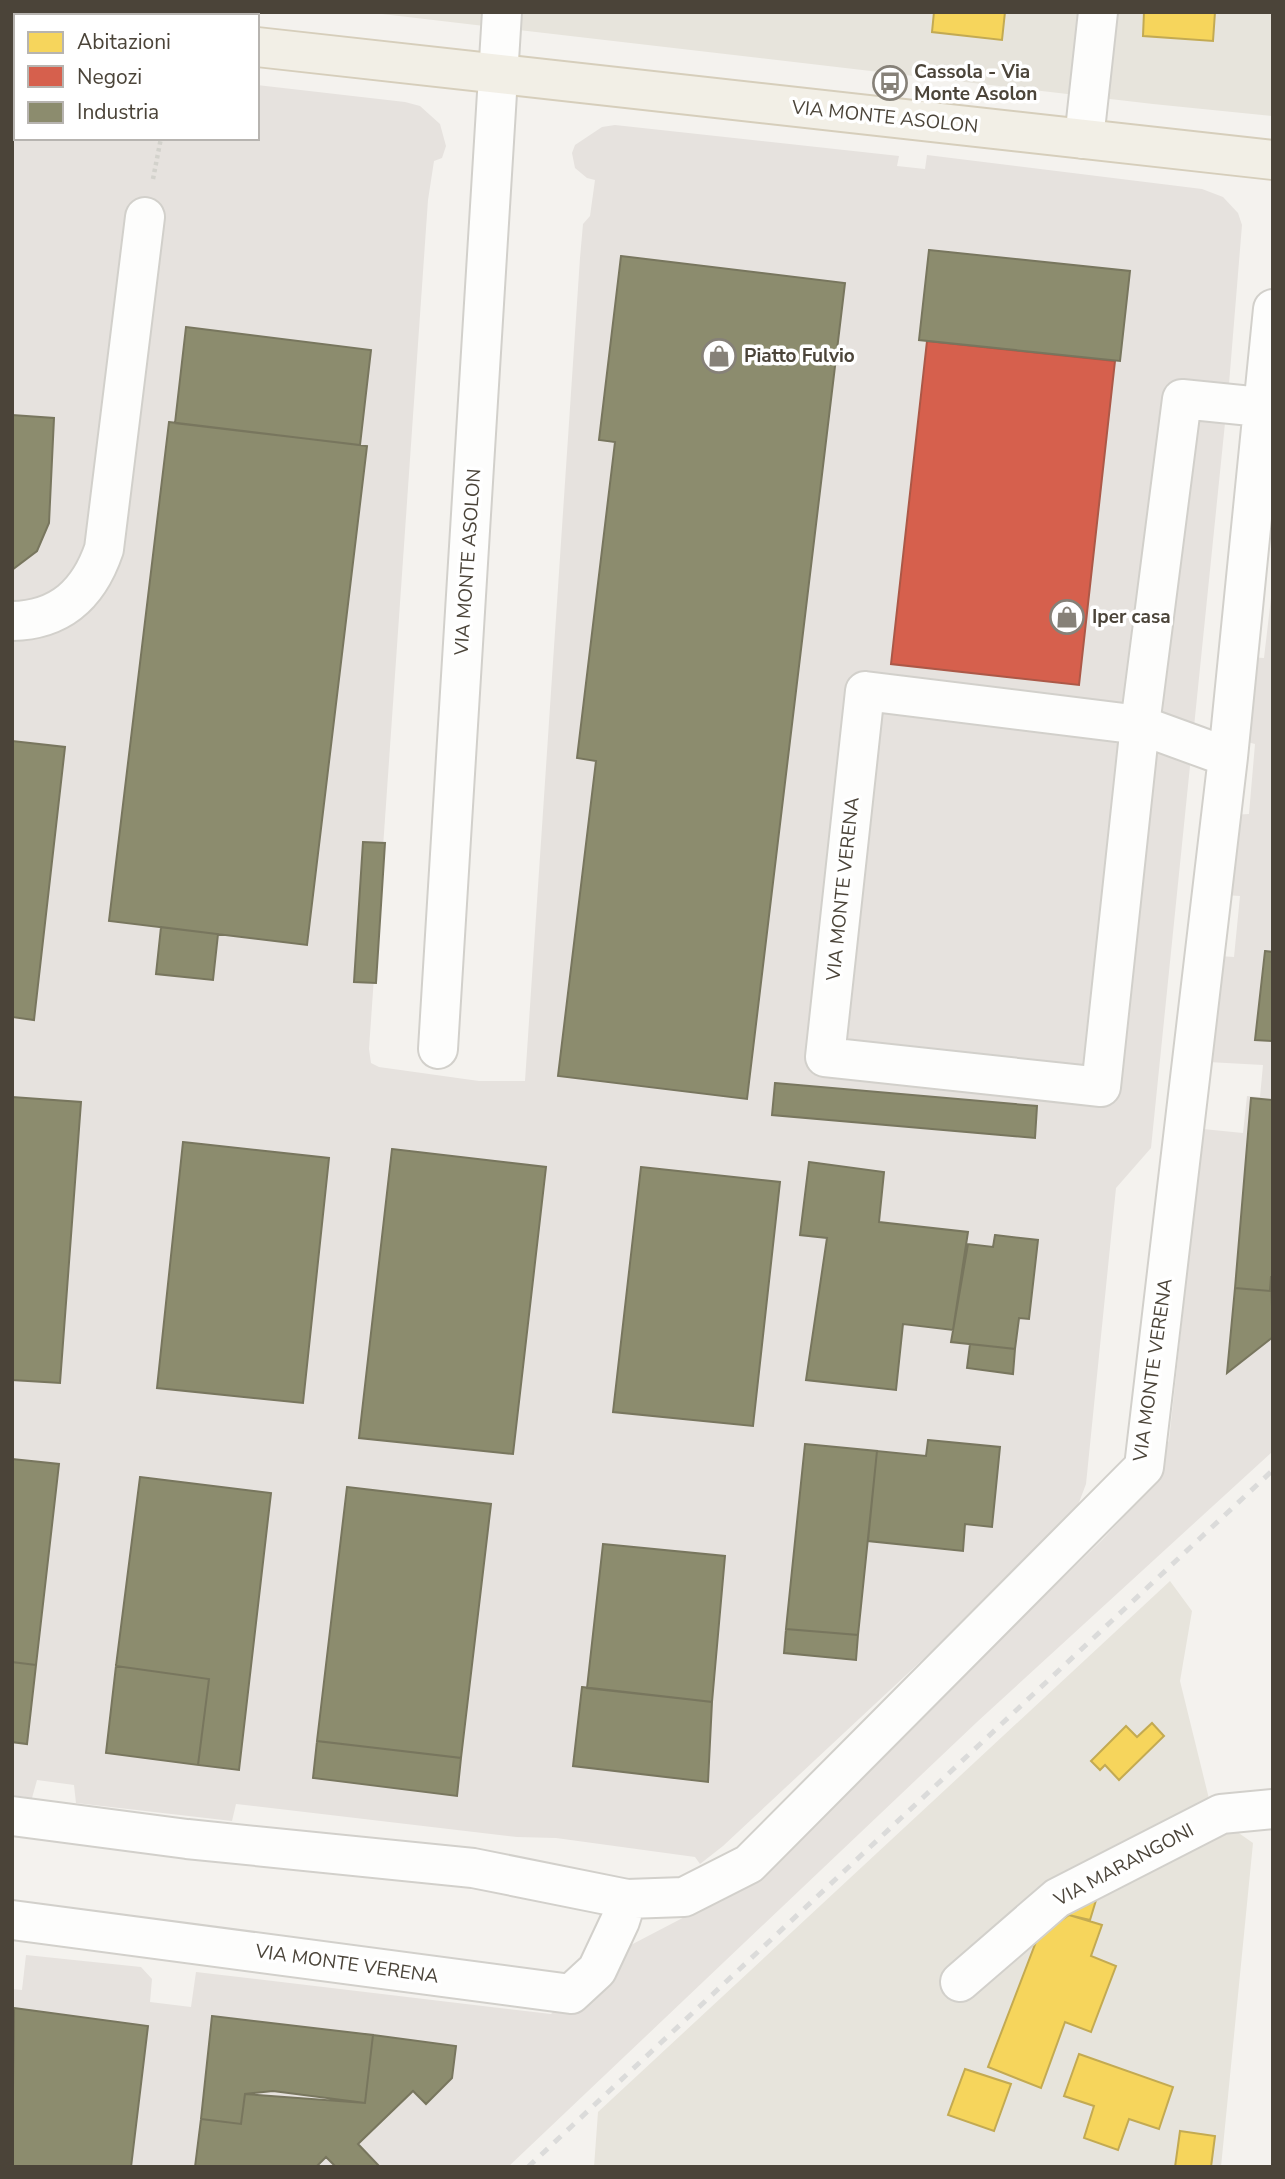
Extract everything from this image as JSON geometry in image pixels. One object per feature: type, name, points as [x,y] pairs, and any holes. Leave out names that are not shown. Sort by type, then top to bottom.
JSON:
[{"type":"main road","name":"VIA MONTE ASOLON","points":[[259,47],[1273,160]]},
{"type":"street","name":"VIA MONTE ASOLON","points":[[438,1049],[502,12]]},
{"type":"street","points":[[1084,139],[1098,12]]},
{"type":"street","points":[[12,621],[47,617],[68,605],[96,573],[104,549],[145,217]]},
{"type":"street","name":"VIA MONTE VERENA","points":[[12,1816],[187,1839],[472,1868],[626,1899],[684,1897],[749,1864],[1144,1467],[1228,757],[1261,407],[1273,309]]},
{"type":"street","name":"VIA MONTE VERENA","points":[[1228,757],[1140,725],[865,691],[824,1057],[1101,1087],[1140,725],[1182,399],[1261,407]]},
{"type":"street","name":"VIA MARANGONI","points":[[960,1982],[1057,1898],[1221,1814],[1273,1809]]},
{"type":"street","name":"VIA MONTE VERENA","points":[[12,1920],[570,1994],[597,1970],[620,1921],[626,1899]]},
{"type":"shaded area","points":[[365,12],[1273,12],[1273,116],[1153,104]]},
{"type":"shaded area","points":[[12,48],[14,140],[259,140],[259,85],[405,102],[420,106],[440,124],[446,146],[442,158],[434,161],[428,200],[369,1049],[371,1063],[379,1067],[479,1081],[525,1081],[580,258],[583,224],[590,216],[595,180],[587,178],[575,168],[572,153],[575,145],[602,127],[615,125],[899,156],[897,166],[925,169],[927,155],[1202,189],[1223,197],[1238,213],[1242,225],[1229,384],[1151,1148],[1116,1188],[1086,1484],[1075,1513],[1057,1534],[723,1846],[700,1864],[695,1857],[556,1838],[517,1837],[236,1804],[232,1821],[76,1803],[74,1785],[37,1780],[32,1798],[12,1795]]},
{"type":"shaded area","points":[[1273,581],[1273,1451],[977,1722],[508,2167],[12,2167],[12,1989],[22,1990],[26,1955],[141,1967],[152,1979],[150,2002],[191,2007],[196,1972],[551,2014],[604,1959],[696,1911],[945,1694],[1103,1539],[1146,1493],[1156,1477],[1169,1440],[1203,1129],[1243,1133],[1247,1096],[1260,1097],[1263,1065],[1208,1062],[1219,956],[1234,957],[1240,896],[1224,895],[1231,815],[1249,814],[1255,744],[1239,740],[1248,657],[1264,658]]},
{"type":"shaded area","points":[[1170,1581],[1192,1611],[1180,1681],[1213,1815],[1253,1843],[1221,2167],[594,2167],[598,2112]]},
{"type":"building: Abitazioni","points":[[934,12],[1005,12],[1002,40],[932,32]]},
{"type":"building: Abitazioni","points":[[1144,12],[1215,12],[1213,41],[1143,36]]},
{"type":"building: Abitazioni","points":[[1152,1723],[1164,1736],[1119,1780],[1105,1765],[1100,1770],[1091,1761],[1126,1726],[1137,1737]]},
{"type":"building: Abitazioni","points":[[1100,1887],[1090,1920],[1069,1915],[1046,1931]]},
{"type":"building: Abitazioni","points":[[1069,1915],[1102,1925],[1091,1956],[1116,1966],[1091,2032],[1065,2022],[1041,2088],[988,2067],[1039,1934]]},
{"type":"building: Abitazioni","points":[[1079,2054],[1173,2087],[1159,2129],[1129,2119],[1118,2150],[1084,2138],[1094,2106],[1064,2096]]},
{"type":"building: Abitazioni","points":[[965,2069],[1011,2084],[994,2131],[948,2115]]},
{"type":"building: Abitazioni","points":[[1180,2131],[1215,2136],[1211,2167],[1175,2167]]},
{"type":"building: Negozi","points":[[927,341],[1115,361],[1079,685],[891,664]]},
{"type":"building: Industria","points":[[929,250],[1130,271],[1120,361],[919,340]]},
{"type":"building: Industria","points":[[621,256],[845,283],[747,1099],[558,1076],[596,761],[577,758],[615,442],[599,440]]},
{"type":"building: Industria","points":[[186,327],[371,350],[360,445],[175,423]]},
{"type":"building: Industria","points":[[12,415],[54,418],[49,523],[37,551],[12,570]]},
{"type":"building: Industria","points":[[169,422],[367,446],[307,945],[109,921]]},
{"type":"building: Industria","points":[[12,741],[65,747],[34,1020],[12,1017]]},
{"type":"building: Industria","points":[[363,842],[385,843],[376,983],[354,982]]},
{"type":"building: Industria","points":[[161,927],[218,934],[213,980],[156,974]]},
{"type":"building: Industria","points":[[1265,951],[1273,952],[1273,1041],[1255,1040]]},
{"type":"building: Industria","points":[[775,1083],[1037,1106],[1035,1138],[772,1115]]},
{"type":"building: Industria","points":[[12,1097],[81,1102],[60,1383],[12,1380]]},
{"type":"building: Industria","points":[[1251,1098],[1273,1100],[1273,1276],[1270,1291],[1235,1288]]},
{"type":"building: Industria","points":[[183,1142],[329,1158],[303,1403],[157,1388]]},
{"type":"building: Industria","points":[[392,1149],[546,1167],[513,1454],[359,1438]]},
{"type":"building: Industria","points":[[809,1162],[884,1172],[879,1222],[968,1232],[953,1330],[903,1324],[896,1390],[806,1380],[827,1238],[800,1235]]},
{"type":"building: Industria","points":[[641,1167],[780,1182],[753,1426],[613,1412]]},
{"type":"building: Industria","points":[[995,1235],[1038,1240],[1029,1319],[1019,1318],[1015,1349],[951,1342],[968,1244],[993,1247]]},
{"type":"building: Industria","points":[[1271,1276],[1273,1337],[1227,1373],[1235,1288],[1270,1291]]},
{"type":"building: Industria","points":[[970,1344],[1015,1349],[1013,1374],[967,1368]]},
{"type":"building: Industria","points":[[928,1440],[1000,1447],[992,1527],[965,1524],[963,1551],[868,1541],[877,1451],[926,1456]]},
{"type":"building: Industria","points":[[805,1444],[877,1451],[858,1635],[786,1629]]},
{"type":"building: Industria","points":[[12,1459],[59,1464],[36,1665],[12,1662]]},
{"type":"building: Industria","points":[[140,1477],[271,1493],[239,1770],[198,1765],[209,1679],[116,1666]]},
{"type":"building: Industria","points":[[347,1487],[491,1504],[461,1758],[317,1741]]},
{"type":"building: Industria","points":[[603,1544],[725,1556],[712,1702],[587,1688]]},
{"type":"building: Industria","points":[[786,1629],[858,1635],[856,1660],[784,1653]]},
{"type":"building: Industria","points":[[12,1662],[36,1665],[27,1744],[12,1742]]},
{"type":"building: Industria","points":[[116,1666],[209,1679],[198,1765],[106,1753]]},
{"type":"building: Industria","points":[[582,1687],[712,1702],[708,1782],[573,1766]]},
{"type":"building: Industria","points":[[317,1741],[461,1758],[457,1796],[313,1778]]},
{"type":"building: Industria","points":[[14,2008],[148,2026],[131,2167],[12,2167]]},
{"type":"building: Industria","points":[[212,2016],[373,2035],[365,2103],[273,2091],[245,2094],[241,2124],[201,2119]]},
{"type":"building: Industria","points":[[373,2035],[456,2046],[452,2078],[426,2104],[413,2091],[358,2144],[380,2167],[336,2167],[326,2157],[316,2167],[195,2167],[201,2119],[241,2124],[245,2094],[365,2103]]},
{"type":"railway","points":[[528,2167],[1273,1470]]},
{"type":"place","name":"Cassola - Via Monte Asolon","points":[[890,83]]},
{"type":"place","name":"Piatto Fulvio","points":[[719,356]]},
{"type":"place","name":"Iper casa","points":[[1067,617]]}]
